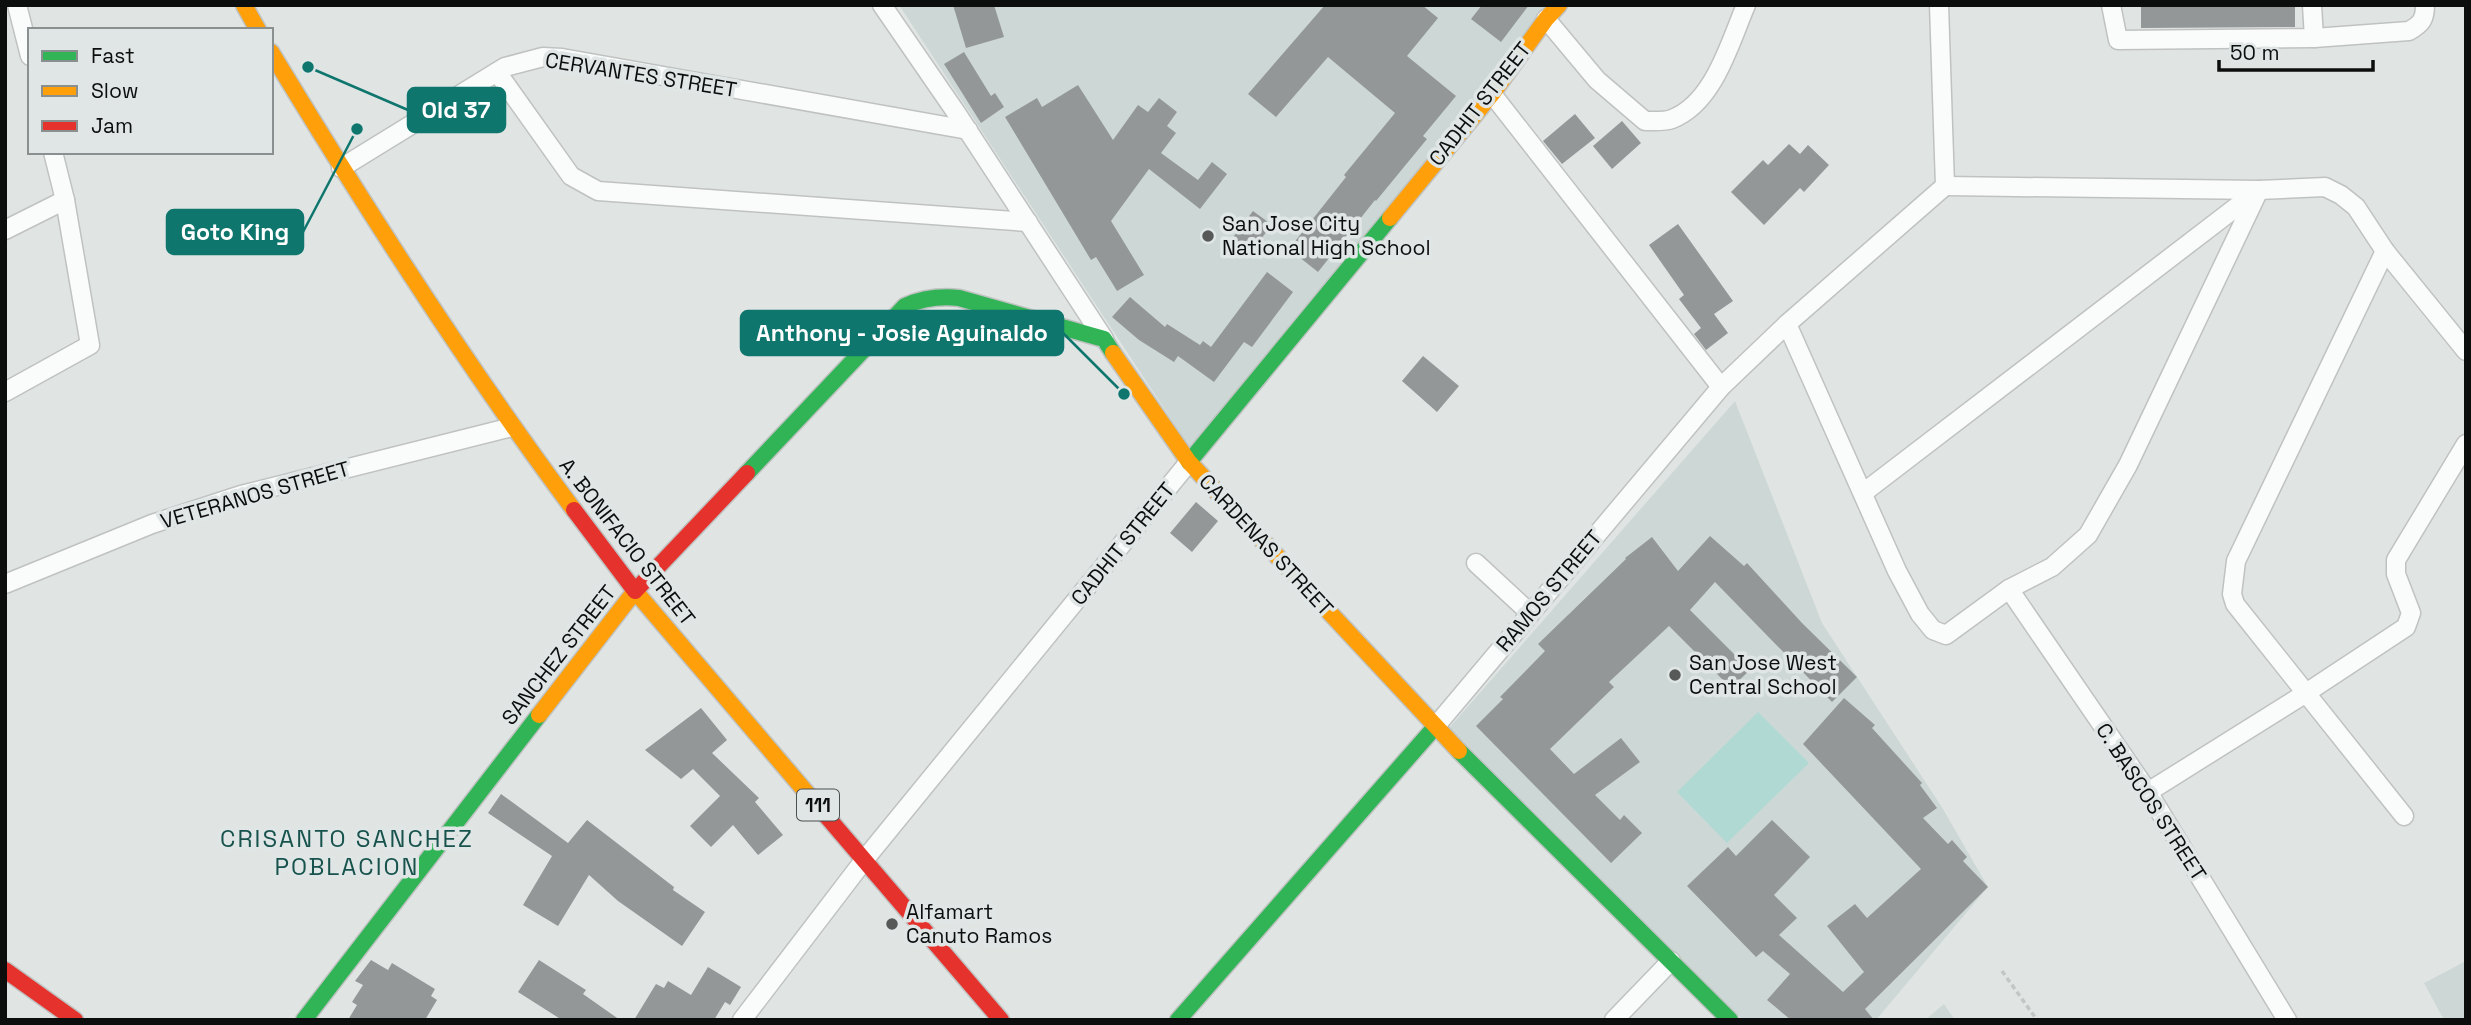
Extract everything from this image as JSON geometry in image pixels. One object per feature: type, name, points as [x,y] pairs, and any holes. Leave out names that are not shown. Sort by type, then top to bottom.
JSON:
[{"type":"street","points":[[17,5],[28,48]]},
{"type":"street","points":[[244,5],[257,28]]},
{"type":"street","name":"CARDENAS STREET","points":[[882,5],[1189,462],[1435,727],[1730,1020]]},
{"type":"street","name":"CADHIT STREET","points":[[742,1020],[865,859],[1492,94],[1559,5]]},
{"type":"street","points":[[1546,19],[1597,79],[1645,121],[1670,120],[1685,112],[1712,85],[1746,5]]},
{"type":"street","points":[[1939,5],[1945,186],[2259,190],[2325,187],[2356,207],[2385,251],[2466,351]]},
{"type":"street","points":[[2111,5],[2118,40],[2314,38],[2409,31],[2421,23],[2425,16],[2425,5]]},
{"type":"street","points":[[2312,5],[2314,38]]},
{"type":"street","name":"A. BONIFACIO STREET","points":[[273,55],[341,168],[512,427],[635,591],[1001,1020]]},
{"type":"street","name":"CERVANTES STREET","points":[[341,168],[496,72],[534,58],[562,58],[968,130]]},
{"type":"street","points":[[496,72],[571,176],[598,191],[1028,222]]},
{"type":"street","points":[[1492,94],[1721,387]]},
{"type":"street","points":[[5,391],[90,345],[54,154]]},
{"type":"street","name":"RAMOS STREET","points":[[1178,1020],[1435,727],[1721,387],[1787,324],[1945,186]]},
{"type":"street","points":[[1863,493],[2259,190]]},
{"type":"street","points":[[1787,324],[1897,571],[1920,614],[1933,630],[1946,635],[2009,589],[2052,567],[2088,535],[2129,465],[2259,190]]},
{"type":"street","points":[[5,230],[65,200]]},
{"type":"street","points":[[2385,251],[2236,561],[2232,594],[2235,604],[2404,816]]},
{"type":"street","name":"SANCHEZ STREET","points":[[304,1020],[635,591],[905,306],[923,298],[943,296],[1104,339]]},
{"type":"street","name":"VETERANOS STREET","points":[[5,584],[152,524],[241,495],[512,427]]},
{"type":"street","points":[[2148,793],[2306,693],[2409,623],[2411,613],[2396,573],[2396,560],[2466,444]]},
{"type":"street","points":[[1476,563],[1530,613]]},
{"type":"street","name":"C. BASCOS STREET","points":[[2009,589],[2148,793],[2287,1020]]},
{"type":"street","points":[[1614,1020],[1671,961]]},
{"type":"street","points":[[5,970],[75,1020]]},
{"type":"path","points":[[2002,971],[2037,1020]]},
{"type":"shaded area","name":"San Jose City National High School","points":[[899,5],[1560,5],[1190,448]]},
{"type":"shaded area","name":"San Jose West Central School","points":[[1735,401],[1822,623],[1943,809],[1988,887],[1876,1020],[1743,1020],[1449,728]]},
{"type":"shaded area","points":[[1758,712],[1809,763],[1727,843],[1677,792]]},
{"type":"shaded area","points":[[2466,961],[2466,1020],[2444,1020],[2424,983]]},
{"type":"shaded area","points":[[1944,1004],[1955,1020],[1925,1020]]},
{"type":"building","points":[[953,5],[994,5],[1004,37],[966,48]]},
{"type":"building","points":[[1325,5],[1422,5],[1438,18],[1407,56],[1456,96],[1423,136],[1427,139],[1318,272],[1289,249],[1346,177],[1344,175],[1395,113],[1328,57],[1276,117],[1248,94]]},
{"type":"building","points":[[1482,5],[1529,5],[1501,42],[1471,19]]},
{"type":"building","points":[[2141,5],[2295,5],[2295,27],[2141,28]]},
{"type":"building","points":[[964,52],[991,96],[995,93],[1004,107],[981,123],[944,64]]},
{"type":"building","points":[[1078,85],[1113,140],[1138,105],[1148,112],[1159,98],[1177,112],[1167,126],[1176,133],[1161,153],[1198,180],[1212,162],[1227,174],[1200,209],[1149,169],[1111,221],[1144,275],[1117,291],[1096,257],[1091,260],[1005,117],[1037,98],[1042,107]]},
{"type":"building","points":[[1575,114],[1595,138],[1562,164],[1543,141]]},
{"type":"building","points":[[1622,121],[1641,143],[1612,169],[1593,146]]},
{"type":"building","points":[[1789,144],[1800,154],[1808,145],[1829,165],[1804,192],[1800,188],[1764,225],[1731,192],[1763,160],[1768,165]]},
{"type":"building","points":[[1253,211],[1272,225],[1249,254],[1231,240]]},
{"type":"building","points":[[1678,224],[1733,301],[1714,314],[1728,333],[1706,350],[1694,334],[1701,328],[1679,299],[1684,295],[1649,245]]},
{"type":"building","points":[[1267,272],[1293,292],[1252,347],[1244,342],[1214,382],[1178,356],[1174,362],[1139,340],[1112,317],[1130,297],[1165,327],[1167,324],[1200,345],[1203,341],[1211,347]]},
{"type":"building","points":[[1423,356],[1459,386],[1437,412],[1402,381]]},
{"type":"building","points":[[1196,502],[1218,521],[1192,552],[1170,533]]},
{"type":"building","points":[[1710,536],[1744,566],[1747,563],[1857,677],[1832,702],[1715,582],[1690,610],[1750,670],[1731,688],[1669,626],[1609,682],[1614,687],[1550,749],[1574,774],[1621,738],[1640,762],[1595,795],[1620,820],[1624,815],[1642,833],[1611,863],[1476,726],[1545,651],[1538,644],[1625,558],[1652,537],[1678,571]]},
{"type":"building","points":[[1844,698],[1875,725],[1872,728],[1922,783],[1920,785],[1937,808],[1923,818],[1948,844],[1952,840],[1967,857],[1963,861],[1988,887],[1865,1009],[1874,1020],[1791,1020],[1767,1000],[1790,974],[1763,951],[1756,957],[1687,886],[1728,847],[1736,856],[1772,820],[1810,857],[1774,895],[1797,918],[1779,935],[1843,992],[1864,972],[1827,926],[1855,904],[1867,918],[1921,869],[1803,744]]},
{"type":"building","points":[[701,708],[727,740],[712,753],[759,798],[755,802],[783,835],[758,855],[733,825],[711,847],[690,826],[720,796],[693,769],[681,779],[645,750]]},
{"type":"building","points":[[501,794],[568,843],[587,820],[674,887],[673,890],[705,912],[682,946],[618,901],[589,875],[558,926],[523,905],[552,856],[488,813]]},
{"type":"building","points":[[371,960],[388,970],[392,963],[435,989],[431,996],[437,1000],[425,1020],[348,1020],[357,1005],[352,1002],[363,985],[355,981]]},
{"type":"building","points":[[539,960],[586,990],[583,994],[620,1020],[562,1020],[518,992]]},
{"type":"building","points":[[708,967],[741,987],[730,1005],[725,1002],[714,1020],[634,1020],[656,984],[664,988],[668,981],[691,995]]},
{"type":"traffic: fast","points":[[1189,462],[1390,218]]},
{"type":"traffic: fast","points":[[747,473],[905,306],[918,301],[959,298],[1104,339],[1113,353]]},
{"type":"traffic: fast","points":[[304,1020],[539,715]]},
{"type":"traffic: fast","points":[[1178,1020],[1435,727]]},
{"type":"traffic: fast","points":[[1459,751],[1730,1020]]},
{"type":"traffic: slow","points":[[244,5],[257,28]]},
{"type":"traffic: slow","points":[[1390,218],[1492,94],[1559,5]]},
{"type":"traffic: slow","points":[[273,55],[417,285],[574,510]]},
{"type":"traffic: slow","points":[[1113,353],[1189,462],[1459,751]]},
{"type":"traffic: slow","points":[[539,715],[635,591],[817,805]]},
{"type":"traffic: jam","points":[[574,510],[635,591],[747,473]]},
{"type":"traffic: jam","points":[[817,805],[1001,1020]]},
{"type":"traffic: jam","points":[[5,970],[75,1020]]},
{"type":"place","name":"Old 37","points":[[308,67]]},
{"type":"place","name":"Goto King","points":[[357,129]]},
{"type":"place","name":"San Jose City National High School","points":[[1208,236]]},
{"type":"place","name":"Anthony - Josie Aguinaldo","points":[[1124,394]]},
{"type":"place","name":"San Jose West Central School","points":[[1675,675]]},
{"type":"place","name":"Alfamart Canuto Ramos","points":[[892,924]]},
{"type":"district","name":"CRISANTO SANCHEZ POBLACION","points":[[347,853]]}]
